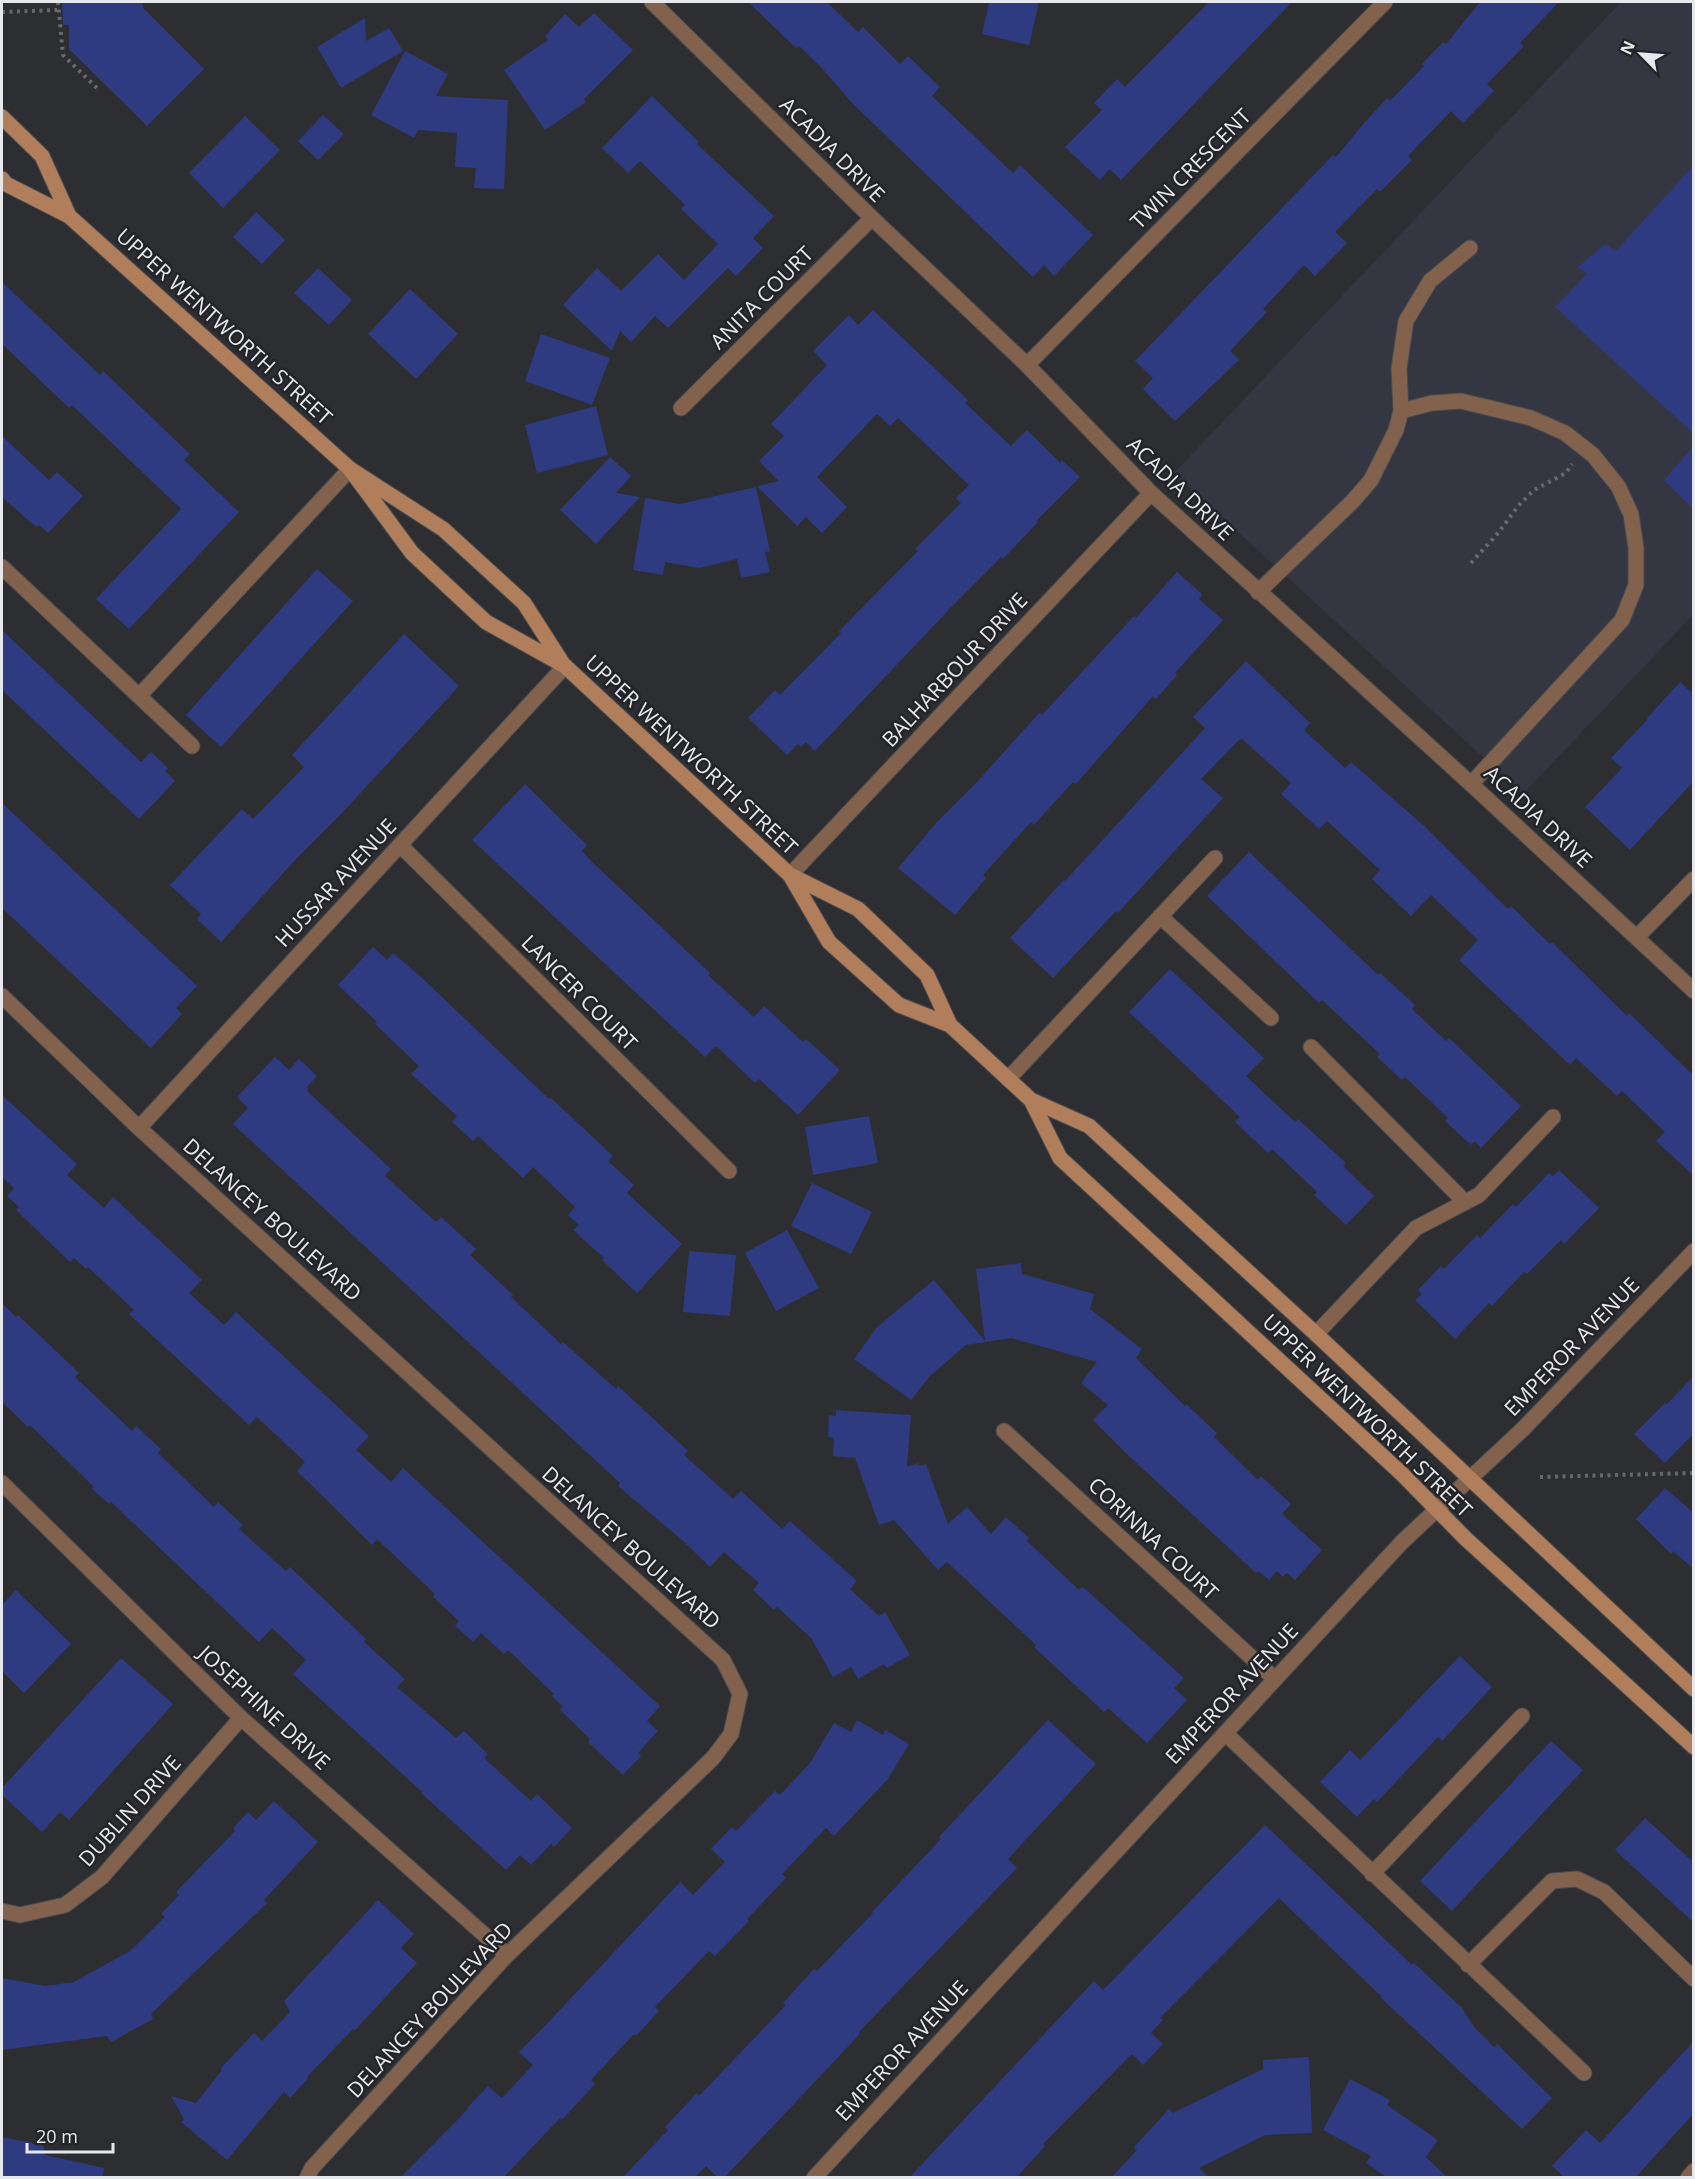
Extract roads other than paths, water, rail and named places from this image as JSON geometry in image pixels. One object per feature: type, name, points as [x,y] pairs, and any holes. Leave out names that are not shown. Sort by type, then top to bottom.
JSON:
[{"type":"main road","name":"UPPER WENTWORTH STREET","points":[[2,117],[42,156],[69,216]]},
{"type":"main road","name":"UPPER WENTWORTH STREET","points":[[2,179],[6,184],[69,216],[350,469],[443,529],[524,603],[565,666]]},
{"type":"main road","name":"UPPER WENTWORTH STREET","points":[[350,469],[412,553],[486,622],[565,666],[790,875],[858,909],[927,975],[950,1025]]},
{"type":"main road","name":"UPPER WENTWORTH STREET","points":[[790,875],[829,942],[899,1005],[950,1025],[1031,1100],[1089,1126],[1316,1334],[1694,1689]]},
{"type":"main road","name":"UPPER WENTWORTH STREET","points":[[1031,1100],[1060,1158],[1402,1474],[1465,1538],[1694,1747]]},
{"type":"street","name":"ACADIA DRIVE","points":[[652,2],[872,218],[1027,365],[1151,494],[1471,784],[1694,991]]},
{"type":"street","name":"TWIN CRESCENT","points":[[1027,365],[1385,2]]},
{"type":"street","name":"ANITA COURT","points":[[681,408],[872,218]]},
{"type":"street","points":[[1257,591],[1353,501],[1371,480],[1389,446],[1401,411],[1399,368],[1406,321],[1430,281],[1470,248]]},
{"type":"street","points":[[1401,411],[1432,403],[1461,401],[1531,418],[1565,433],[1593,455],[1618,486],[1631,514],[1636,548],[1636,585],[1622,620],[1562,688],[1471,784]]},
{"type":"street","points":[[139,696],[350,469]]},
{"type":"street","name":"BALHARBOUR DRIVE","points":[[790,875],[1151,494]]},
{"type":"street","points":[[2,567],[192,746]]},
{"type":"street","name":"HUSSAR AVENUE","points":[[139,1128],[565,666]]},
{"type":"street","name":"LANCER COURT","points":[[400,845],[729,1171]]},
{"type":"street","points":[[1008,1079],[1215,858]]},
{"type":"street","points":[[1637,937],[1694,879]]},
{"type":"street","points":[[1160,916],[1271,1018]]},
{"type":"street","name":"DELANCEY BOULEVARD","points":[[2,996],[139,1128],[723,1660],[740,1694],[731,1734],[713,1758],[507,1955],[312,2168],[307,2178]]},
{"type":"street","points":[[1311,1047],[1465,1202]]},
{"type":"street","points":[[1316,1334],[1416,1228],[1479,1195],[1553,1118]]},
{"type":"street","name":"EMPEROR AVENUE","points":[[814,2178],[1402,1542],[1523,1429],[1692,1255]]},
{"type":"street","name":"CORINNA COURT","points":[[1004,1431],[1275,1679]]},
{"type":"street","name":"JOSEPHINE DRIVE","points":[[2,1483],[241,1718],[507,1955]]},
{"type":"street","points":[[1372,1874],[1522,1716]]},
{"type":"street","name":"DUBLIN DRIVE","points":[[2,1911],[20,1915],[65,1905],[102,1877],[241,1718]]},
{"type":"street","points":[[1225,1733],[1584,2073]]},
{"type":"street","points":[[1468,1965],[1552,1881],[1577,1879],[1604,1892],[1694,1979]]},
{"type":"street","points":[[1688,2178],[1694,2171]]}]
